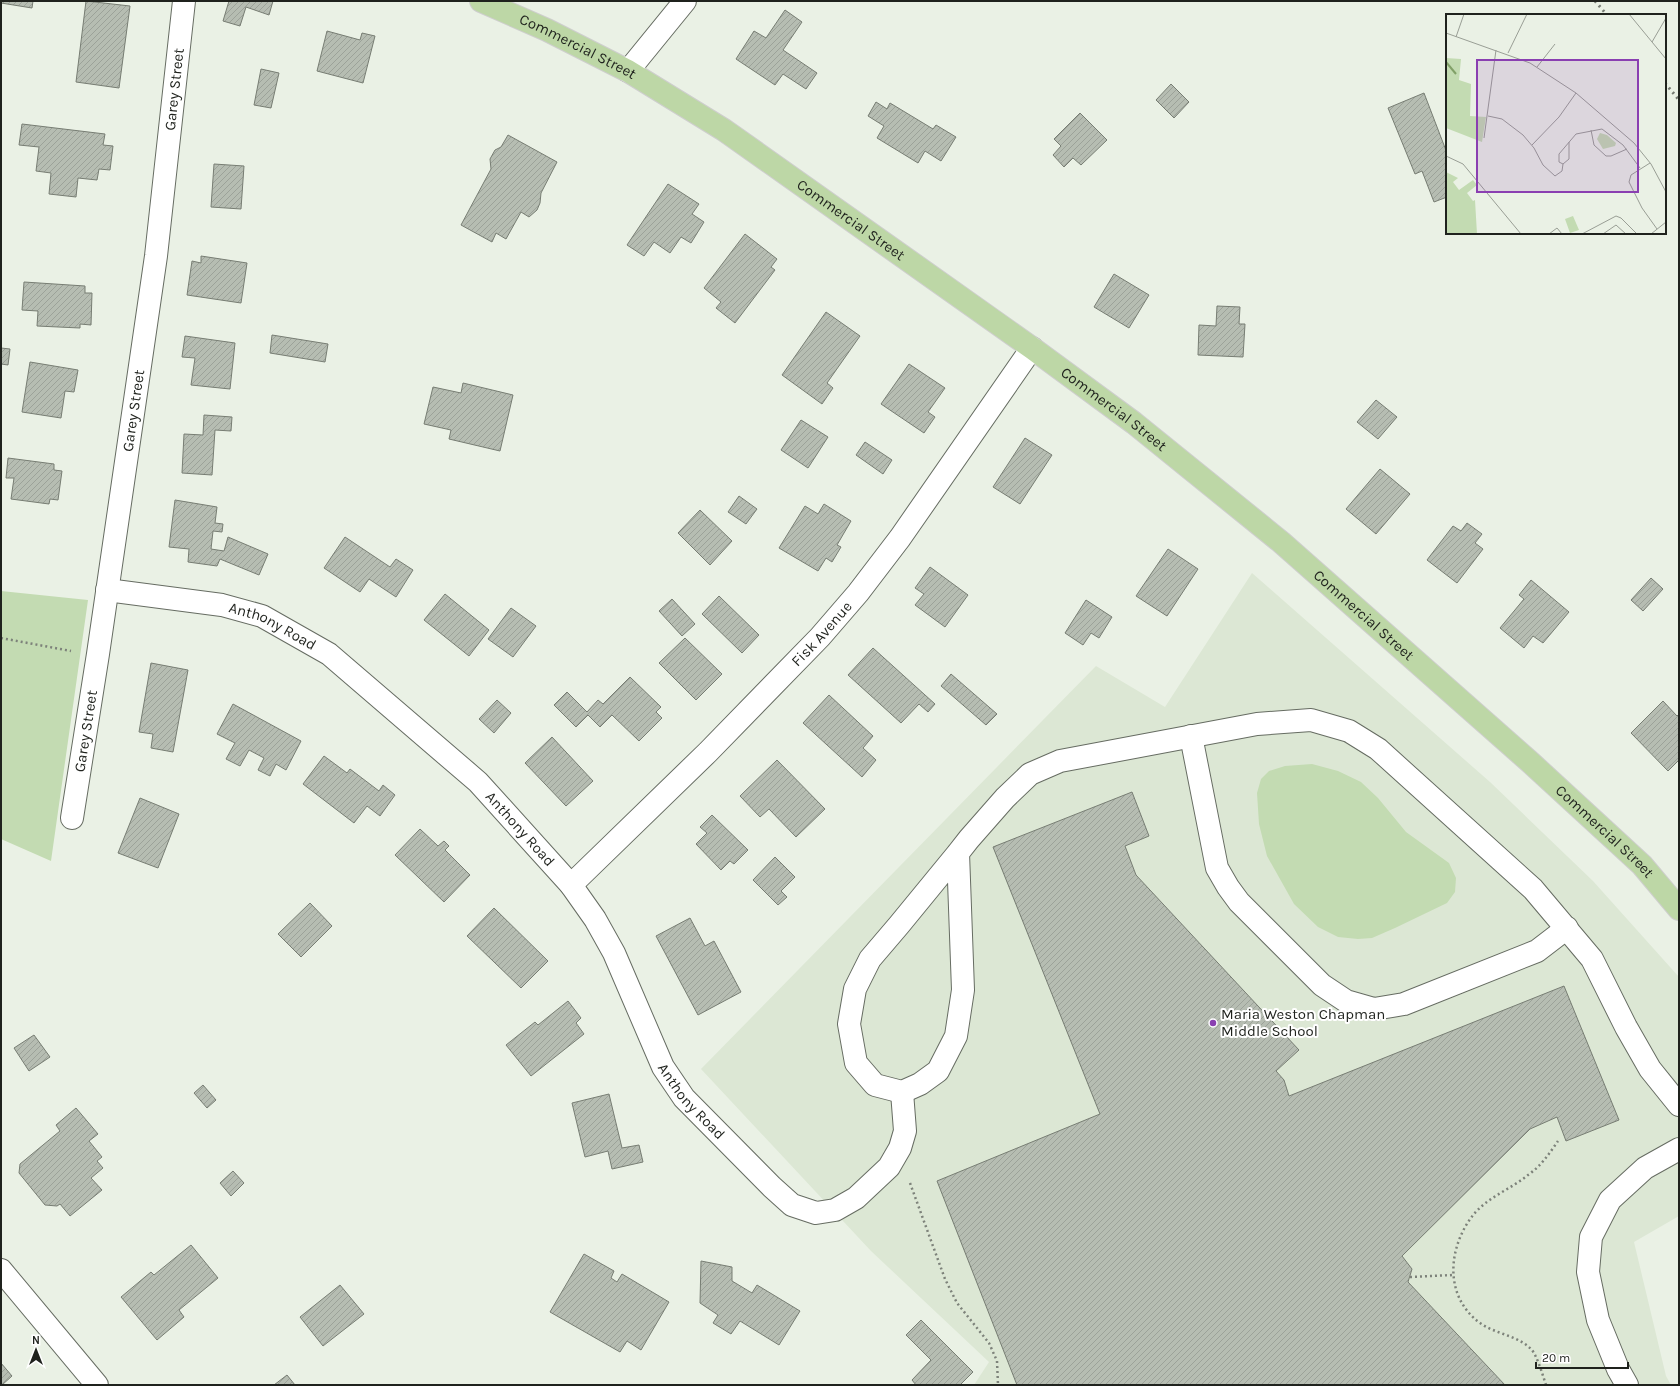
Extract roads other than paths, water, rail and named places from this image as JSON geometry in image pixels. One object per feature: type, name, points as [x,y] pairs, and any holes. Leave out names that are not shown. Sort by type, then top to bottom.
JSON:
[{"type":"main road","name":"Commercial Street","points":[[481,1],[547,30],[628,71],[724,130],[1134,422],[1287,547],[1524,757],[1642,865],[1679,909]]},
{"type":"street","name":"Garey Street","points":[[72,818],[98,654],[156,256],[184,1]]},
{"type":"street","points":[[628,71],[685,1]]},
{"type":"street","name":"Fisk Avenue","points":[[571,885],[708,752],[820,637],[854,599],[900,538],[1032,348]]},
{"type":"street","name":"Anthony Road","points":[[107,590],[222,604],[262,616],[329,654],[478,782],[571,885],[595,919],[614,953],[663,1067],[684,1098],[772,1187],[792,1205],[816,1213],[835,1210],[856,1198],[889,1167],[900,1148],[905,1131],[902,1092]]},
{"type":"street","points":[[958,853],[963,990],[956,1036],[938,1071],[920,1084],[902,1092],[875,1085],[856,1063],[849,1024],[855,989],[870,959],[958,853],[1005,798],[1030,774],[1060,761],[1257,724],[1311,720],[1348,731],[1384,754],[1533,889],[1592,959],[1626,1027],[1650,1069],[1679,1105]]},
{"type":"street","points":[[1191,736],[1218,868],[1228,888],[1239,902],[1322,985],[1346,1001],[1374,1009],[1404,1004],[1537,951],[1567,928]]},
{"type":"street","points":[[1627,1385],[1618,1369],[1598,1320],[1588,1272],[1591,1236],[1610,1200],[1645,1168],[1679,1149]]},
{"type":"street","points":[[1,1270],[97,1385]]},
{"type":"railway","points":[[1595,1],[1606,14]]},
{"type":"railway","points":[[1666,84],[1679,100]]},
{"type":"place","name":"Maria Weston Chapman Middle School","points":[[1213,1023]]}]
